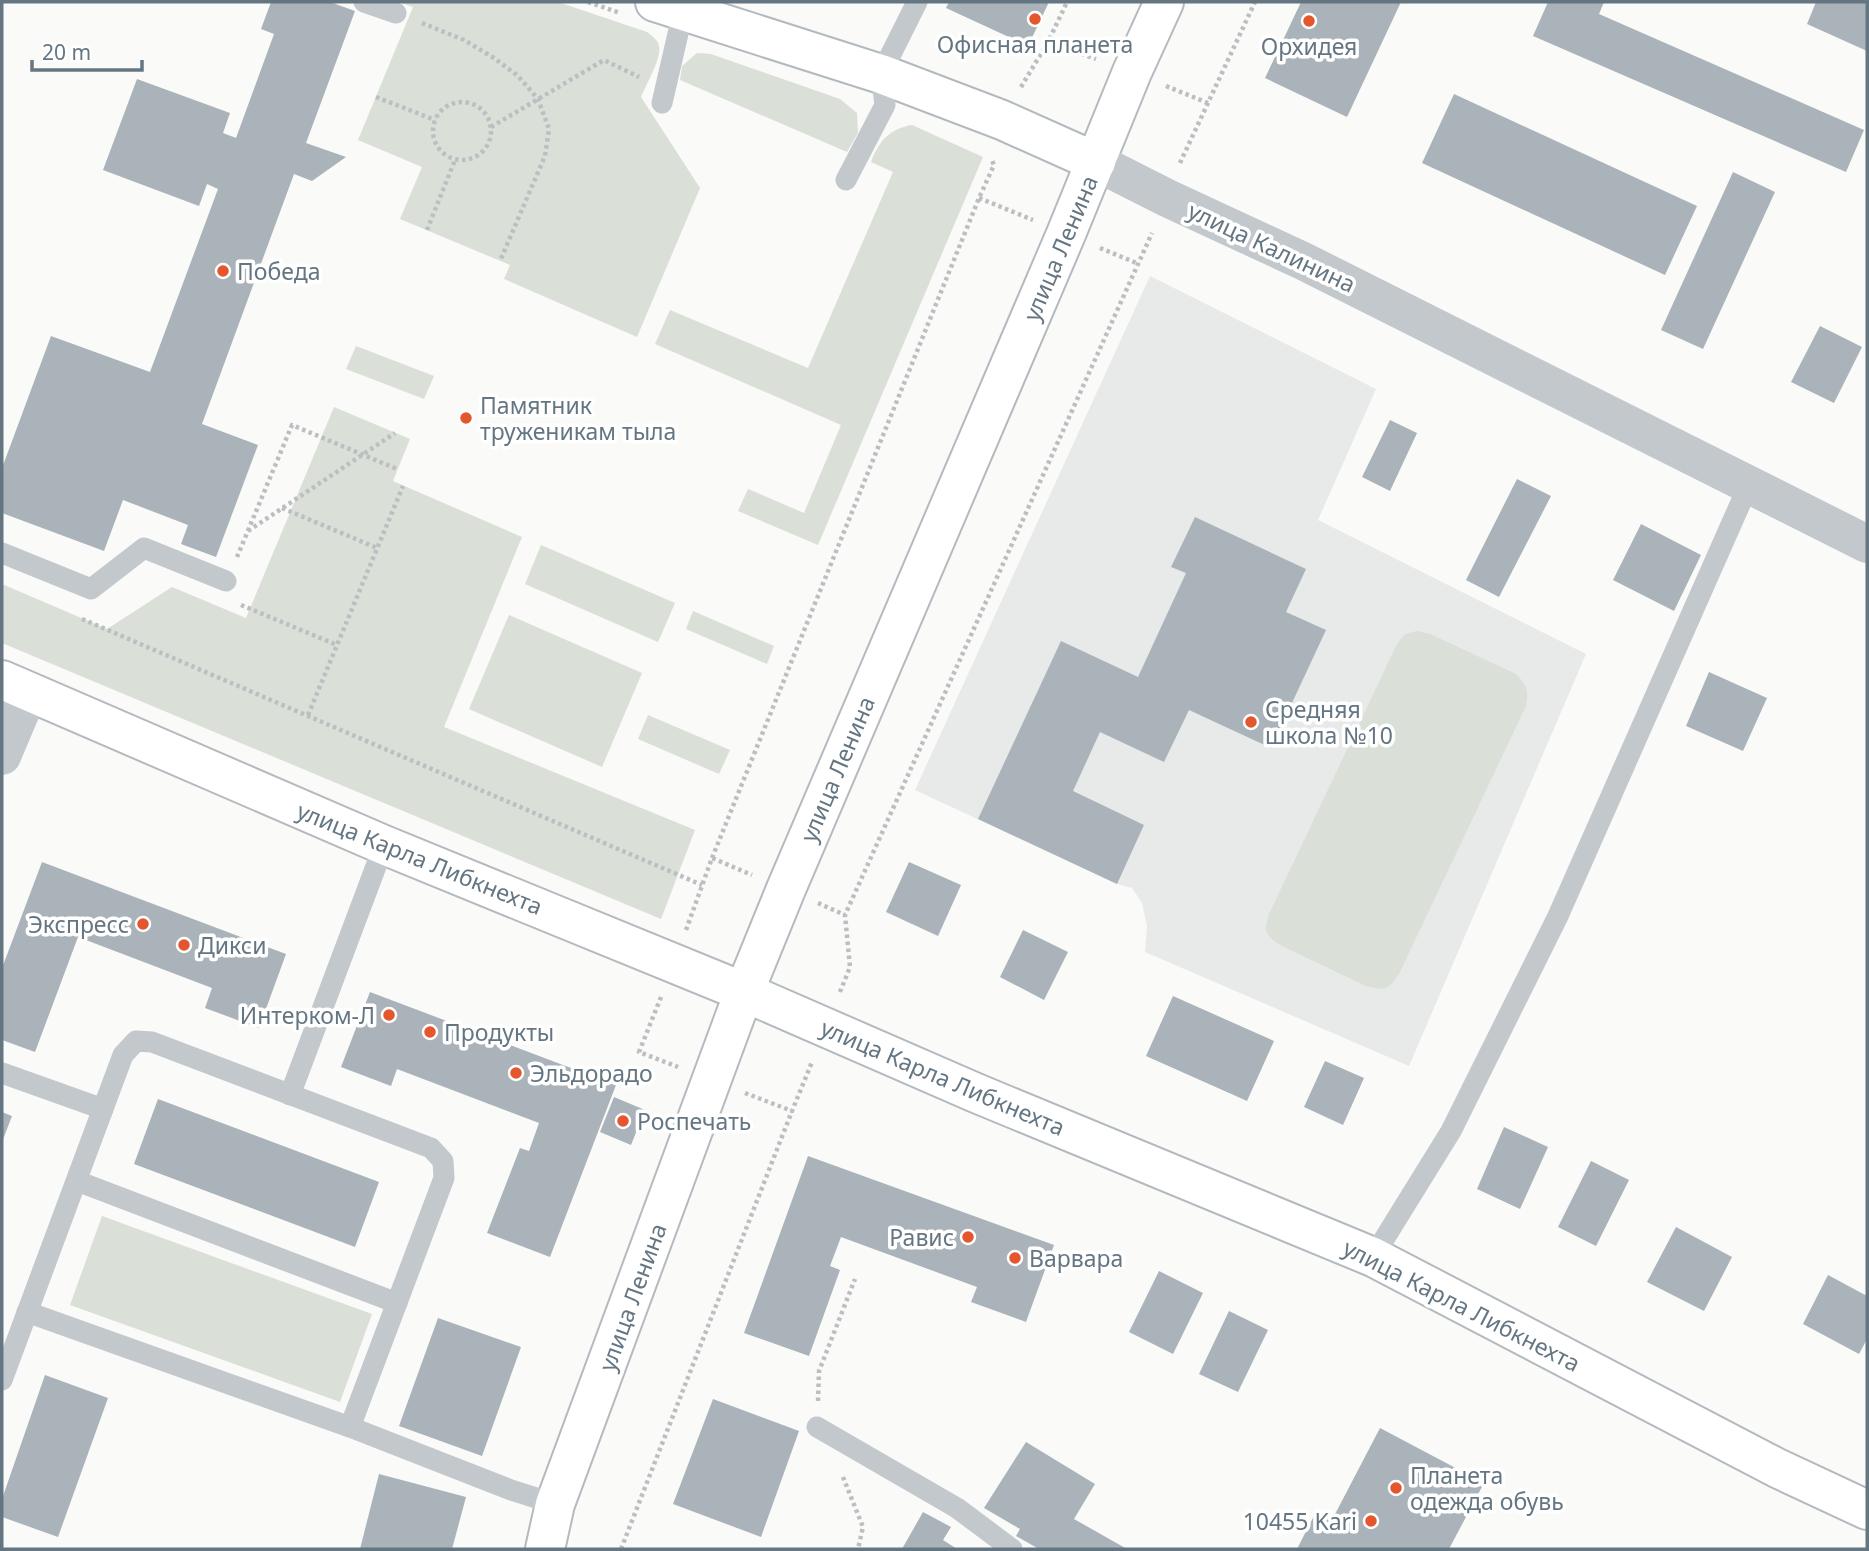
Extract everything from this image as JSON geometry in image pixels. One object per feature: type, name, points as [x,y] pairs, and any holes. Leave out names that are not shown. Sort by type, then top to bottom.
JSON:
[{"type":"main road","name":"улица Ленина","points":[[545,1549],[555,1504],[744,992],[1132,72],[1164,2]]},
{"type":"main road","name":"улица Калинина","points":[[669,7],[881,74],[1002,120],[1096,162]]},
{"type":"main road","name":"улица Карла Либкнехта","points":[[15,686],[384,845],[744,992],[976,1093],[1373,1257],[1777,1468],[1867,1510]]},
{"type":"street","name":"улица Калинина","points":[[1096,162],[1303,261],[1867,544]]},
{"type":"street","points":[[2,756],[15,686]]},
{"type":"lane","points":[[364,2],[396,13]]},
{"type":"lane","points":[[846,180],[886,105],[881,74],[916,2]]},
{"type":"lane","points":[[663,97],[669,7]]},
{"type":"lane","points":[[1373,1257],[1451,1131],[1558,916],[1749,484]]},
{"type":"lane","points":[[2,554],[91,589],[144,548],[226,581]]},
{"type":"lane","points":[[290,1095],[384,845]]},
{"type":"lane","points":[[2,1380],[9,1338],[27,1312],[123,1055],[136,1041],[152,1042],[431,1148],[443,1161],[444,1178],[350,1427]]},
{"type":"lane","points":[[2,1073],[103,1109]]},
{"type":"lane","points":[[76,1181],[397,1303]]},
{"type":"lane","points":[[27,1312],[350,1427],[555,1504]]},
{"type":"lane","points":[[817,1427],[957,1508],[1012,1549]]},
{"type":"path","points":[[712,858],[994,165],[985,148],[1048,42],[1067,2]]},
{"type":"path","points":[[810,1067],[850,967],[845,915],[1128,290],[1182,160],[1255,2]]},
{"type":"path","points":[[396,13],[464,40],[494,58],[518,76],[538,99],[549,129],[545,156],[500,261]]},
{"type":"path","points":[[491,127],[604,61],[663,97]]},
{"type":"path","points":[[376,97],[435,121]]},
{"type":"path","points":[[458,102],[479,108],[487,116],[491,127],[491,138],[486,149],[467,160],[455,160],[445,155],[437,147],[433,136],[439,114],[458,102]]},
{"type":"path","points":[[427,230],[455,160]]},
{"type":"path","points":[[337,645],[220,596],[292,425],[397,469]]},
{"type":"path","points":[[247,532],[396,433]]},
{"type":"path","points":[[308,715],[403,485]]},
{"type":"path","points":[[282,508],[377,548]]},
{"type":"path","points":[[72,614],[702,885]]},
{"type":"path","points":[[621,1549],[792,1111]]},
{"type":"shaded area","points":[[399,2],[558,2],[647,32],[657,42],[658,57],[641,97],[700,188],[637,337],[504,279],[510,265],[400,219],[422,167],[358,140],[413,7]]},
{"type":"shaded area","points":[[697,53],[711,54],[840,99],[857,113],[858,133],[847,152],[680,80],[682,66]]},
{"type":"shaded area","points":[[912,125],[983,157],[818,545],[738,511],[748,489],[804,513],[841,425],[655,344],[670,310],[808,368],[893,172],[871,162],[886,137]]},
{"type":"shaded area","name":"Средняя школа №10","points":[[1150,276],[1376,389],[1318,520],[1586,654],[1409,1066],[1145,952],[1147,926],[1142,903],[1132,888],[1117,884],[915,790]]},
{"type":"shaded area","points":[[356,346],[434,376],[424,399],[346,369]]},
{"type":"shaded area","points":[[334,407],[410,439],[393,481],[522,537],[444,727],[695,830],[661,919],[2,643],[2,584],[107,629],[172,587],[246,618]]},
{"type":"shaded area","points":[[541,545],[675,603],[658,642],[525,584]]},
{"type":"shaded area","points":[[693,611],[774,646],[767,664],[686,629]]},
{"type":"shaded area","points":[[509,615],[642,673],[602,767],[469,709]]},
{"type":"shaded area","points":[[1417,631],[1430,634],[1516,674],[1526,688],[1527,700],[1399,974],[1386,988],[1377,988],[1366,986],[1282,946],[1269,936],[1266,925],[1397,644],[1405,634]]},
{"type":"shaded area","points":[[648,715],[730,750],[719,774],[638,739]]},
{"type":"shaded area","points":[[102,1216],[372,1314],[340,1402],[70,1305]]},
{"type":"building","name":"Победа","points":[[271,2],[330,2],[355,11],[306,143],[346,157],[312,181],[294,174],[202,424],[258,445],[216,557],[181,544],[188,525],[123,500],[104,551],[2,513],[2,468],[51,336],[150,372],[218,189],[207,184],[199,206],[103,170],[137,79],[230,113],[223,133],[236,138],[274,34],[261,29]]},
{"type":"building","points":[[949,2],[1049,2],[1028,46],[946,8]]},
{"type":"building","points":[[1301,2],[1401,2],[1347,117],[1265,78]]},
{"type":"building","points":[[1548,2],[1604,2],[1599,14],[1864,130],[1846,172],[1533,36]]},
{"type":"building","points":[[1816,2],[1867,2],[1867,51],[1807,24]]},
{"type":"building","points":[[1454,94],[1697,206],[1665,275],[1422,163]]},
{"type":"building","points":[[1733,172],[1775,192],[1703,349],[1661,330]]},
{"type":"building","points":[[1820,326],[1862,347],[1834,403],[1791,382]]},
{"type":"building","points":[[1390,420],[1417,433],[1390,491],[1362,477]]},
{"type":"building","points":[[1517,479],[1551,496],[1499,597],[1466,580]]},
{"type":"building","points":[[1195,517],[1306,569],[1286,612],[1326,630],[1271,748],[1189,710],[1164,762],[1100,732],[1073,791],[1144,825],[1117,884],[978,819],[1061,641],[1138,677],[1186,573],[1171,567]]},
{"type":"building","points":[[1641,524],[1701,555],[1674,611],[1613,580]]},
{"type":"building","points":[[1709,672],[1767,698],[1743,751],[1686,726]]},
{"type":"building","points":[[42,862],[286,954],[259,1028],[205,1008],[212,988],[78,937],[35,1052],[2,1040],[2,968]]},
{"type":"building","points":[[909,862],[961,885],[938,936],[886,912]]},
{"type":"building","points":[[1023,930],[1068,952],[1044,1000],[1000,977]]},
{"type":"building","points":[[370,992],[616,1085],[550,1257],[487,1233],[520,1148],[529,1151],[539,1123],[397,1069],[391,1086],[341,1067]]},
{"type":"building","points":[[1173,996],[1274,1041],[1247,1101],[1146,1056]]},
{"type":"building","points":[[1325,1061],[1364,1078],[1343,1125],[1304,1107]]},
{"type":"building","name":"Роспечать","points":[[614,1097],[645,1110],[631,1145],[600,1132]]},
{"type":"building","points":[[158,1099],[379,1182],[355,1247],[134,1164]]},
{"type":"building","points":[[2,1112],[12,1116],[2,1142]]},
{"type":"building","points":[[1504,1127],[1548,1147],[1520,1209],[1477,1189]]},
{"type":"building","points":[[808,1156],[1054,1245],[1026,1322],[971,1302],[977,1287],[841,1237],[830,1266],[840,1270],[809,1356],[744,1333]]},
{"type":"building","points":[[1591,1161],[1629,1180],[1596,1246],[1558,1227]]},
{"type":"building","points":[[1676,1227],[1732,1257],[1704,1311],[1647,1282]]},
{"type":"building","points":[[1159,1271],[1203,1293],[1173,1354],[1129,1332]]},
{"type":"building","points":[[1828,1275],[1867,1296],[1867,1339],[1859,1354],[1803,1324]]},
{"type":"building","points":[[1229,1311],[1268,1330],[1238,1392],[1199,1374]]},
{"type":"building","points":[[438,1318],[521,1347],[482,1456],[399,1426]]},
{"type":"building","points":[[45,1375],[108,1398],[58,1537],[2,1517],[2,1499]]},
{"type":"building","points":[[713,1399],[799,1431],[761,1537],[673,1504]]},
{"type":"building","points":[[1380,1428],[1484,1483],[1449,1549],[1297,1549],[1317,1510],[1333,1518]]},
{"type":"building","points":[[1026,1442],[1095,1484],[1074,1519],[1127,1549],[1039,1549],[1016,1536],[1020,1529],[984,1508]]},
{"type":"building","points":[[379,1474],[466,1497],[452,1549],[360,1549]]},
{"type":"building","points":[[923,1512],[951,1527],[943,1540],[957,1549],[902,1549]]},
{"type":"place","name":"Офисная планета","points":[[1035,19]]},
{"type":"place","name":"Орхидея","points":[[1309,21]]},
{"type":"place","name":"Победа","points":[[223,271]]},
{"type":"place","name":"Памятник труженикам тыла","points":[[466,418]]},
{"type":"place","name":"Средняя школа №10","points":[[1251,722]]},
{"type":"place","name":"Экспресс","points":[[143,924]]},
{"type":"place","name":"Дикси","points":[[184,945]]},
{"type":"place","name":"Интерком-Л","points":[[389,1015]]},
{"type":"place","name":"Продукты","points":[[430,1032]]},
{"type":"place","name":"Эльдорадо","points":[[516,1073]]},
{"type":"place","name":"Роспечать","points":[[623,1121]]},
{"type":"place","name":"Равис","points":[[968,1237]]},
{"type":"place","name":"Варвара","points":[[1015,1258]]},
{"type":"place","name":"Планета одежда обувь","points":[[1396,1488]]},
{"type":"place","name":"10455 Kari","points":[[1371,1521]]}]
